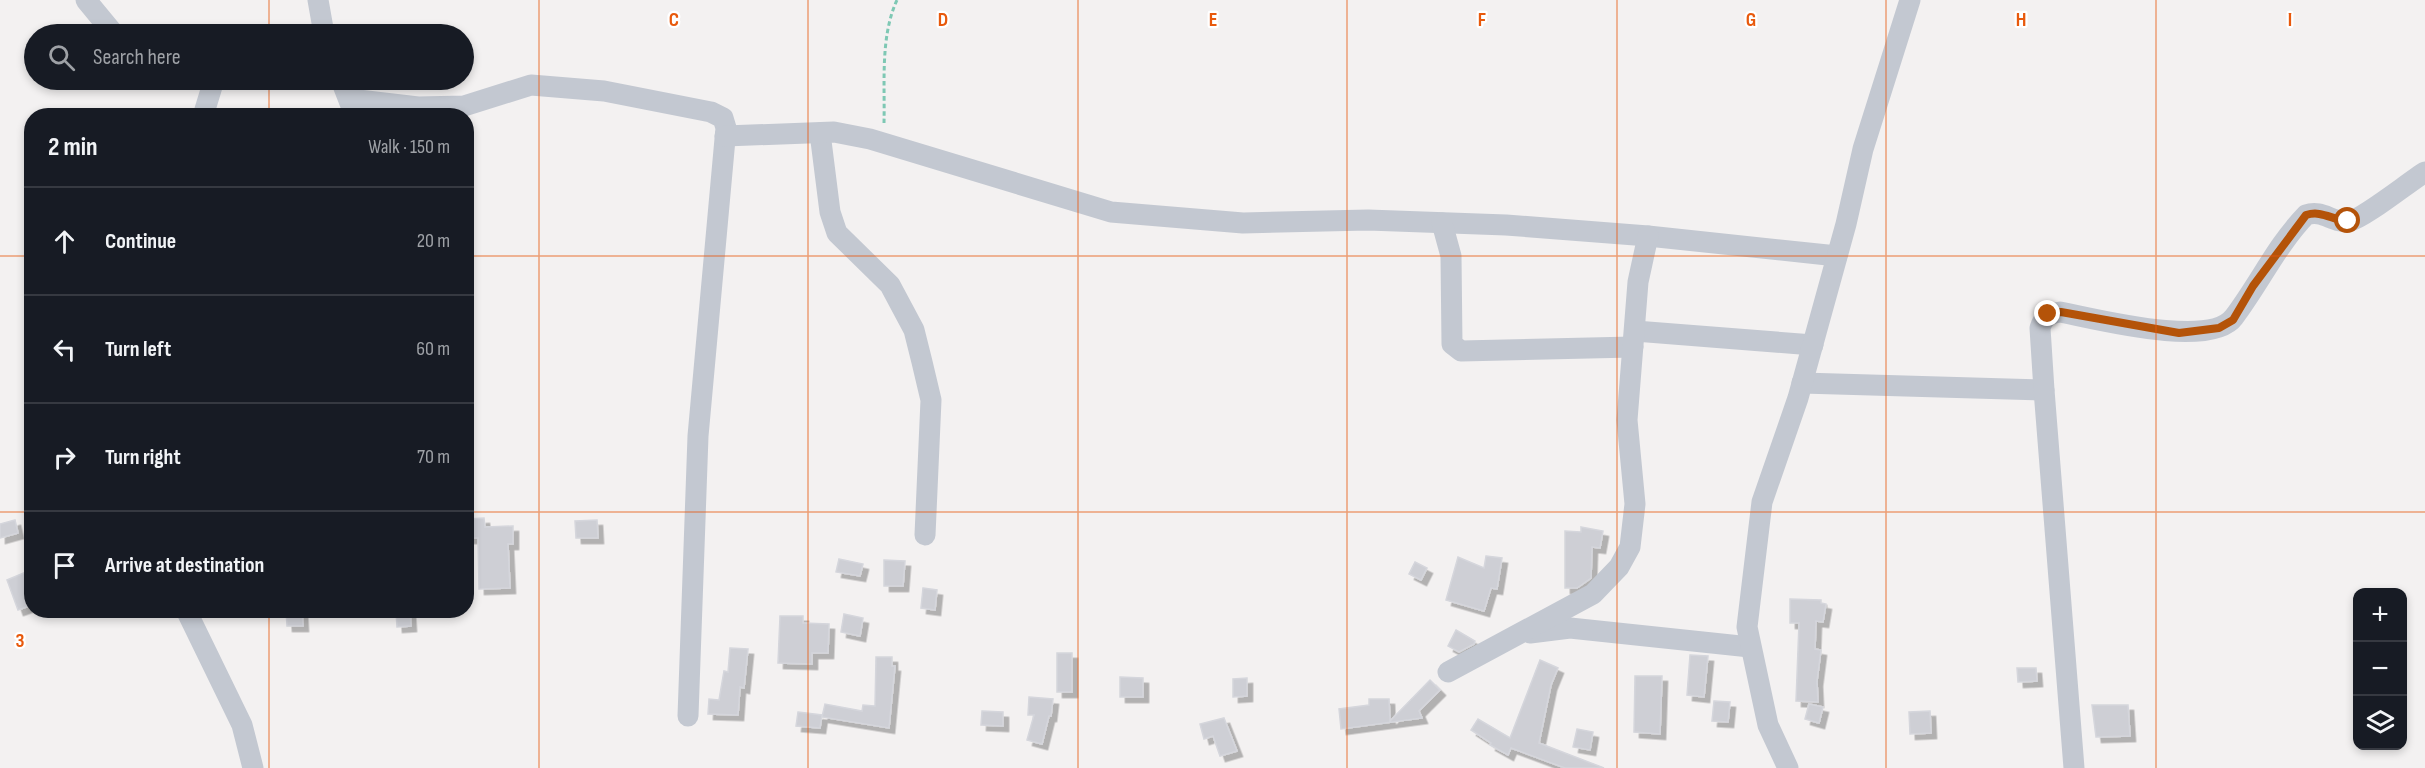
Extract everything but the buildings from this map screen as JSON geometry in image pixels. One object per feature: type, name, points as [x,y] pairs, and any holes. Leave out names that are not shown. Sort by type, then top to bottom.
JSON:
[{"type":"street","points":[[86,0],[106,24]]},
{"type":"street","points":[[318,0],[322,24]]},
{"type":"street","points":[[1788,768],[1768,726],[1747,627],[1762,502],[1802,383],[1866,138],[1910,0]]},
{"type":"street","points":[[345,90],[352,107],[430,107],[464,106],[531,85],[604,91],[711,112],[723,118],[725,136],[698,436],[688,716]]},
{"type":"street","points":[[205,108],[211,90]]},
{"type":"street","points":[[725,136],[834,132],[884,143],[1111,212],[1243,223],[1368,220],[1442,223],[1648,236],[1837,256]]},
{"type":"street","points":[[820,133],[830,213],[837,232],[890,285],[914,330],[931,400],[925,535]]},
{"type":"street","points":[[2074,768],[2040,328],[2048,314],[2061,312],[2179,333],[2219,328],[2233,320],[2253,286],[2306,215],[2322,213],[2338,221],[2357,219],[2425,172]]},
{"type":"street","points":[[1442,223],[1451,256],[1452,344],[1461,351],[1634,339],[1813,345]]},
{"type":"street","points":[[1448,672],[1593,594],[1619,567],[1630,548],[1635,504],[1628,420],[1638,282],[1648,236]]},
{"type":"street","points":[[1802,383],[2044,390]]},
{"type":"street","points":[[190,618],[242,726],[253,768]]},
{"type":"street","points":[[1518,634],[1570,628],[1750,647]]},
{"type":"path","points":[[884,143],[885,54],[889,26],[897,0]]},
{"type":"route","points":[[2048,314],[2061,312],[2179,333],[2219,328],[2233,320],[2253,286],[2306,215],[2322,213],[2338,221],[2348,221]]}]
